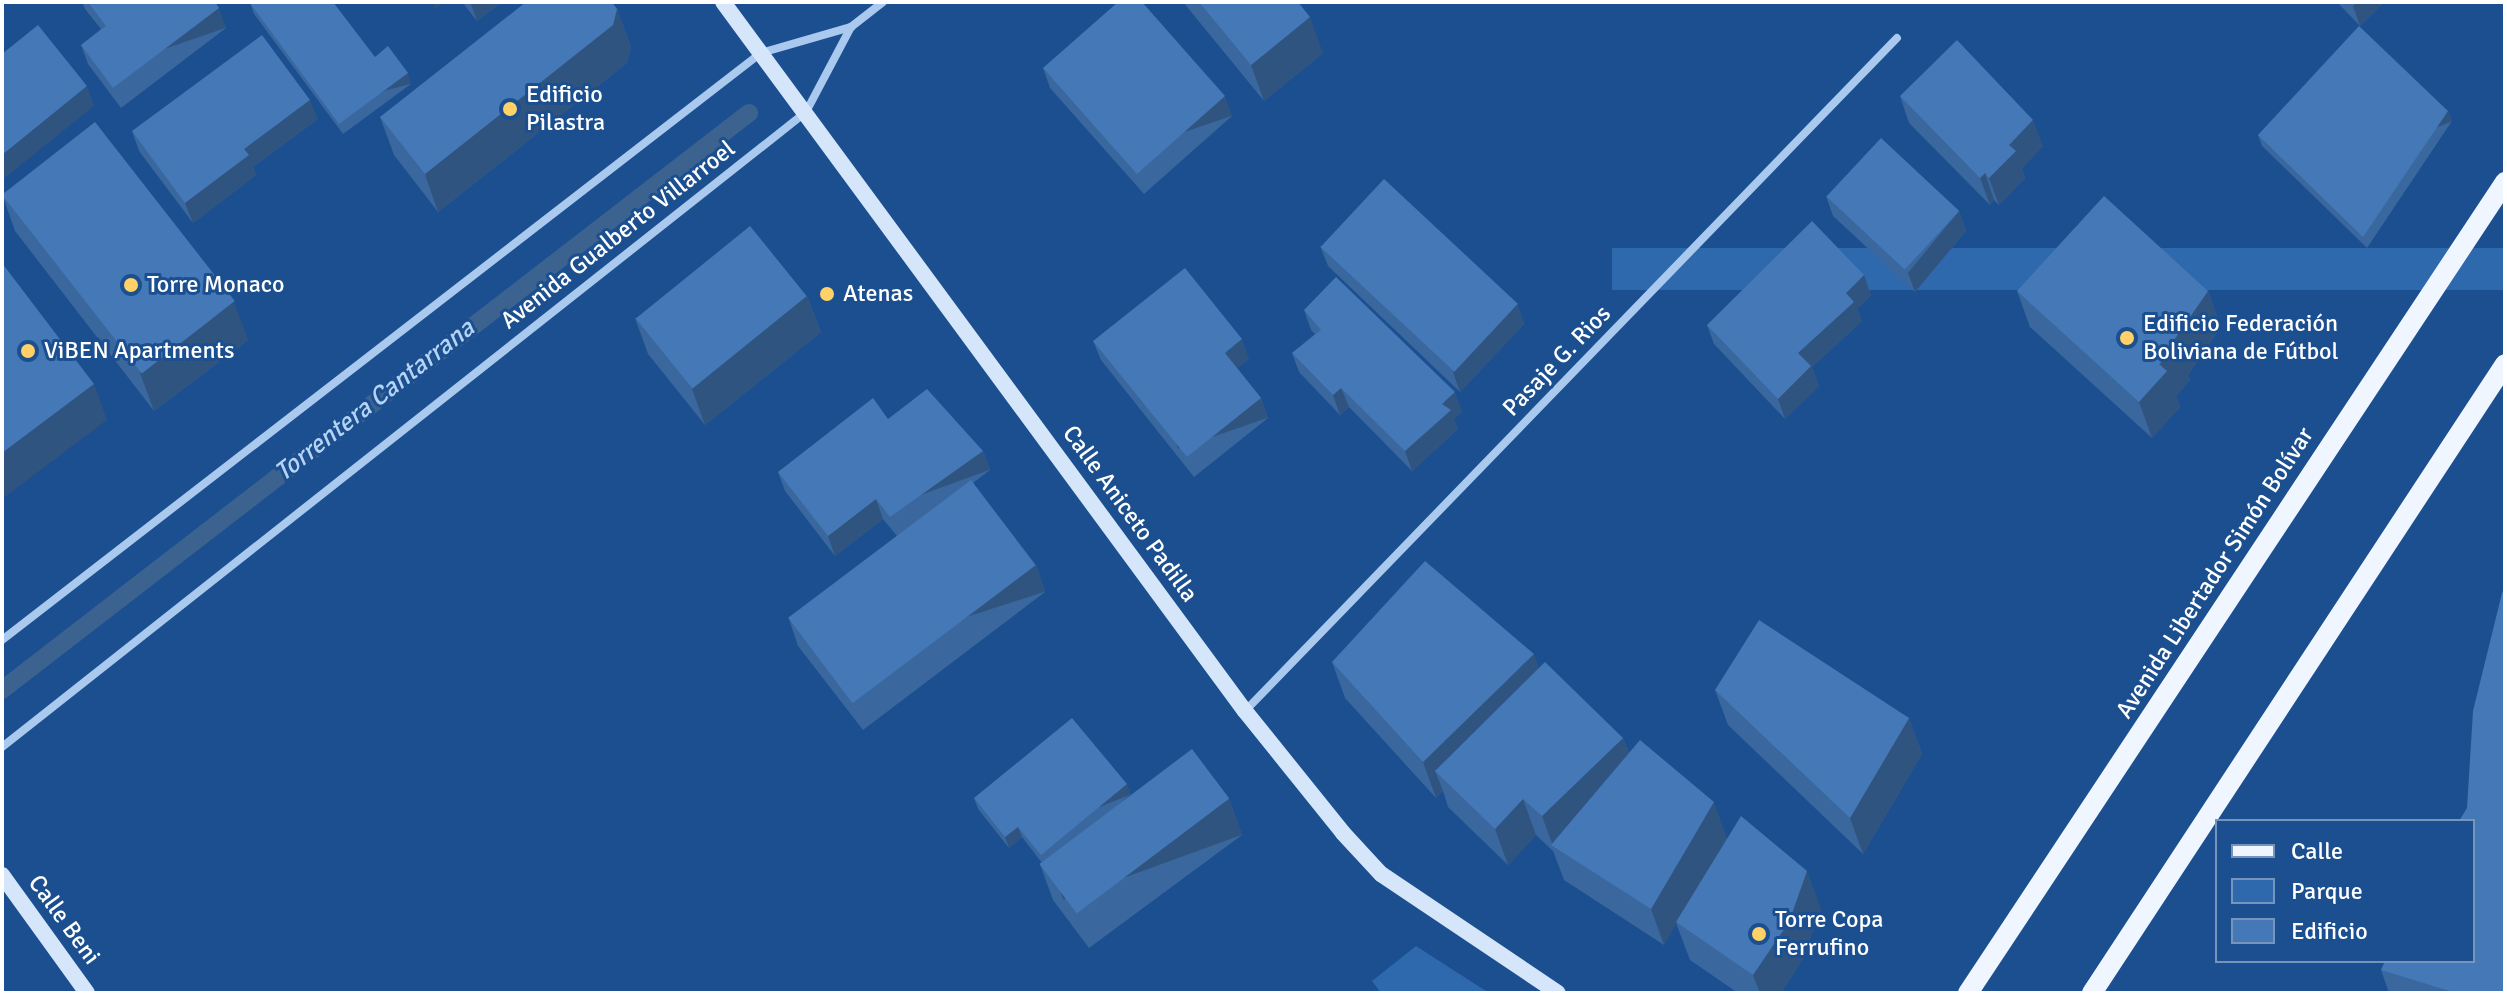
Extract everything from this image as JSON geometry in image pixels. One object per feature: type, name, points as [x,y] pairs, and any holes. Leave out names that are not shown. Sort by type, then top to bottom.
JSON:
[{"type":"main road","name":"Calle Aniceto Padilla","points":[[723,2],[1245,711],[1381,874],[1558,993]]},
{"type":"main road","name":"Avenida Libertador Simón Bolívar","points":[[1968,993],[2505,182]]},
{"type":"main road","points":[[2092,993],[2505,364]]},
{"type":"main road","name":"Calle Beni","points":[[2,875],[87,993]]},
{"type":"street","name":"Avenida Gualberto Villarroel","points":[[2,640],[761,53],[851,27],[883,2]]},
{"type":"street","name":"Avenida Gualberto Villarroel","points":[[2,747],[806,112],[851,27]]},
{"type":"street","name":"Pasaje G. Rios","points":[[1245,711],[1897,38]]},
{"type":"green space","points":[[1612,248],[2505,248],[2505,290],[1612,290]]},
{"type":"green space","points":[[1416,946],[1489,993],[1381,993],[1372,981]]},
{"type":"building","points":[[88,2],[215,2],[219,8],[113,88],[81,45],[106,26]]},
{"type":"building","points":[[252,2],[333,2],[375,57],[388,46],[408,73],[339,124]]},
{"type":"building","points":[[526,2],[612,2],[617,9],[613,25],[425,174],[380,117]]},
{"type":"building","points":[[1118,2],[1142,2],[1225,96],[1137,174],[1043,68]]},
{"type":"building","points":[[1199,2],[1298,2],[1310,17],[1251,65]]},
{"type":"building","points":[[38,25],[87,86],[2,155],[2,54]]},
{"type":"building","points":[[2359,26],[2448,111],[2363,237],[2258,135]]},
{"type":"building","points":[[262,35],[310,100],[244,149],[249,155],[185,203],[132,131]]},
{"type":"building","points":[[1957,40],[2033,120],[2009,145],[2016,151],[1989,178],[1985,173],[1980,178],[1900,96]]},
{"type":"building","name":"Torre Monaco","points":[[95,122],[235,301],[142,374],[2,195]]},
{"type":"building","points":[[1881,138],[1959,211],[1905,269],[1826,197]]},
{"type":"building","points":[[1384,179],[1518,304],[1454,372],[1321,247]]},
{"type":"building","name":"Edificio Federación Boliviana de Fútbol","points":[[2104,196],[2208,291],[2174,340],[2177,344],[2159,364],[2167,371],[2139,402],[2017,291]]},
{"type":"building","points":[[1812,221],[1864,275],[1846,293],[1854,302],[1798,353],[1811,366],[1778,399],[1707,325]]},
{"type":"building","points":[[750,226],[807,296],[692,388],[636,319]]},
{"type":"building","name":"ViBEN Apartments","points":[[2,263],[94,384],[2,453]]},
{"type":"building","points":[[1185,268],[1242,339],[1225,353],[1261,398],[1187,457],[1093,341]]},
{"type":"building","points":[[1336,277],[1455,392],[1442,404],[1451,410],[1405,451],[1341,388],[1333,395],[1292,353],[1321,330],[1304,310]]},
{"type":"building","points":[[927,389],[983,451],[890,517],[876,499],[828,536],[778,472],[873,398],[888,419]]},
{"type":"building","points":[[971,480],[1035,565],[853,703],[788,618]]},
{"type":"building","points":[[1425,561],[1534,654],[1423,762],[1332,662]]},
{"type":"building","points":[[2505,586],[2505,993],[2456,993],[2381,970],[2384,963],[2475,963],[2475,819],[2460,819],[2467,808],[2473,711]]},
{"type":"building","points":[[1759,620],[1909,718],[1850,818],[1715,690]]},
{"type":"building","points":[[1545,662],[1623,738],[1542,816],[1523,799],[1495,829],[1435,771]]},
{"type":"building","points":[[1072,718],[1127,784],[1041,855],[1018,827],[1005,837],[974,798]]},
{"type":"building","points":[[1640,740],[1714,802],[1651,909],[1551,845]]},
{"type":"building","points":[[1192,749],[1229,799],[1077,913],[1039,864]]},
{"type":"building","points":[[1741,816],[1807,871],[1789,922],[1753,975],[1676,922]]},
{"type":"waterway","name":"Torrentera Cantarrana","points":[[2,690],[749,113]]},
{"type":"place","name":"Edificio Pilastra","points":[[510,109]]},
{"type":"place","name":"Torre Monaco","points":[[131,285]]},
{"type":"place","name":"Atenas","points":[[827,294]]},
{"type":"place","name":"Edificio Federación Boliviana de Fútbol","points":[[2127,338]]},
{"type":"place","name":"ViBEN Apartments","points":[[28,351]]},
{"type":"place","name":"Torre Copa Ferrufino","points":[[1759,934]]}]
